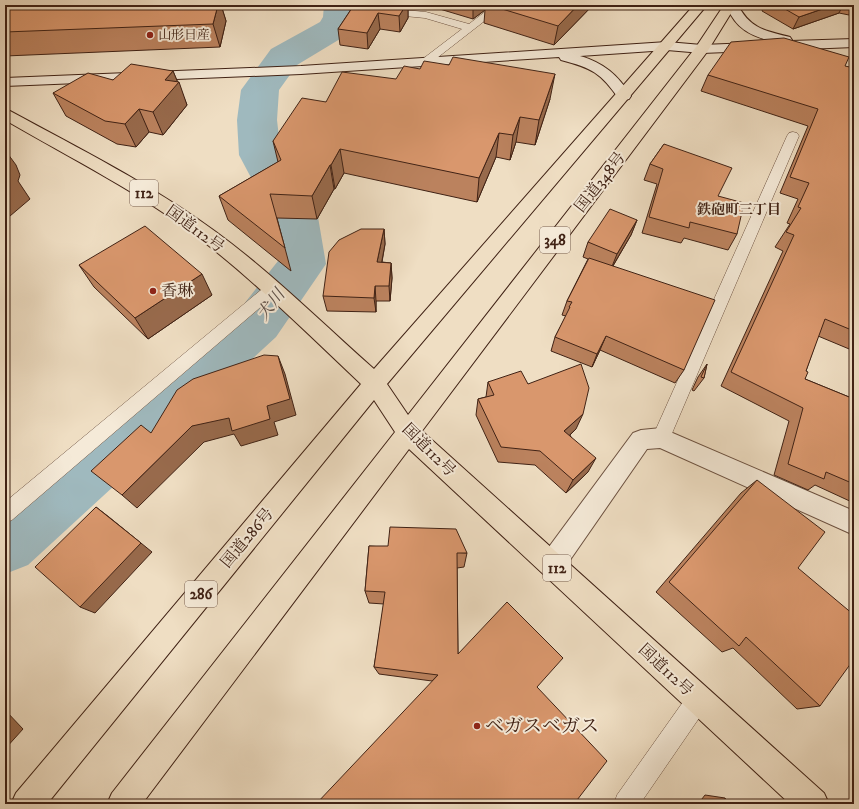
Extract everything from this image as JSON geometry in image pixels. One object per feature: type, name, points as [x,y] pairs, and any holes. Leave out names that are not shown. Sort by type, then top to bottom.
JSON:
[{"type":"highway","name":"348","points":[[376,383],[701,5]]},
{"type":"highway","name":"国道348号","points":[[407,432],[702,49],[731,5]]},
{"type":"highway","name":"国道112号","points":[[5,114],[147,194],[210,237],[272,289],[376,383],[407,432],[813,804]]},
{"type":"highway","name":"国道286号","points":[[27,804],[376,383]]},
{"type":"highway","points":[[123,804],[407,432]]},
{"type":"street","points":[[731,5],[739,19],[760,33],[772,38],[815,45]]},
{"type":"street","points":[[5,82],[301,70],[667,46],[702,49],[854,43]]},
{"type":"street","points":[[550,53],[571,58],[598,68],[611,76],[617,83],[624,96]]},
{"type":"street","points":[[552,564],[642,440],[661,438],[854,523]]},
{"type":"lane","points":[[353,5],[353,8],[426,15],[471,28]]},
{"type":"lane","points":[[424,63],[500,5]]},
{"type":"lane","points":[[661,438],[793,136]]},
{"type":"lane","points":[[5,514],[272,289]]},
{"type":"lane","points":[[626,804],[698,700]]},
{"type":"building","points":[[5,5],[218,5],[213,24],[5,32]]},
{"type":"building","points":[[354,5],[406,5],[399,16],[378,13],[367,33],[338,29]]},
{"type":"building","points":[[489,5],[578,5],[558,26]]},
{"type":"building","points":[[778,5],[834,5],[799,17]]},
{"type":"building","points":[[784,38],[849,57],[845,66],[854,68],[854,331],[825,319],[806,371],[808,372],[805,379],[854,399],[854,484],[826,472],[824,479],[788,464],[803,408],[731,372],[794,235],[786,232],[801,208],[798,207],[809,183],[790,177],[818,109],[708,75],[731,42]]},
{"type":"building","points":[[453,57],[555,74],[539,120],[520,117],[513,135],[499,133],[479,178],[340,149],[312,196],[270,194],[285,248],[219,196],[281,160],[273,141],[302,98],[326,102],[342,72],[396,79],[404,66],[420,69],[424,61],[449,65]]},
{"type":"building","points":[[131,64],[173,71],[165,80],[179,82],[153,112],[139,109],[125,124],[105,121],[53,93],[88,73],[113,80]]},
{"type":"building","points":[[664,144],[732,168],[718,196],[744,203],[737,234],[690,222],[689,228],[649,217],[663,169],[650,164]]},
{"type":"building","points":[[5,169],[10,171],[5,175]]},
{"type":"building","points":[[610,209],[637,220],[617,254],[588,242]]},
{"type":"building","points":[[145,226],[202,274],[135,318],[79,265]]},
{"type":"building","points":[[361,229],[384,229],[377,262],[391,263],[389,286],[375,286],[374,298],[323,296],[329,252],[339,240]]},
{"type":"building","points":[[589,258],[715,300],[684,370],[606,336],[597,354],[555,337],[572,302],[567,301]]},
{"type":"building","points":[[264,355],[278,356],[290,399],[267,406],[270,419],[232,431],[229,418],[192,426],[122,495],[91,471],[141,425],[151,433],[177,390],[193,379]]},
{"type":"building","points":[[581,364],[589,388],[583,414],[564,431],[596,458],[573,480],[540,451],[501,447],[478,399],[494,395],[488,382],[521,371],[528,384]]},
{"type":"building","points":[[707,364],[704,378],[701,377]]},
{"type":"building","points":[[757,480],[825,532],[798,568],[854,615],[854,659],[820,706],[746,637],[739,646],[669,582]]},
{"type":"building","points":[[96,507],[141,543],[80,607],[35,567]]},
{"type":"building","name":"ベガスベガス","points":[[390,527],[456,529],[467,553],[457,553],[458,654],[507,602],[563,658],[537,687],[607,761],[574,804],[316,804],[438,675],[374,667],[385,592],[365,591],[369,546],[388,546]]},
{"type":"building","points":[[725,798],[731,804],[722,804]]},
{"type":"waterway","name":"犬川","points":[[5,543],[258,323],[302,264],[295,217],[260,155],[257,120],[260,90],[284,57],[333,29],[340,17],[340,5]]},
{"type":"place","name":"山形日産","points":[[150,35]]},
{"type":"place","name":"香琳","points":[[153,291]]},
{"type":"place","name":"ベガスベガス","points":[[477,726]]},
{"type":"district","name":"鉄砲町三丁目","points":[[739,210]]}]
